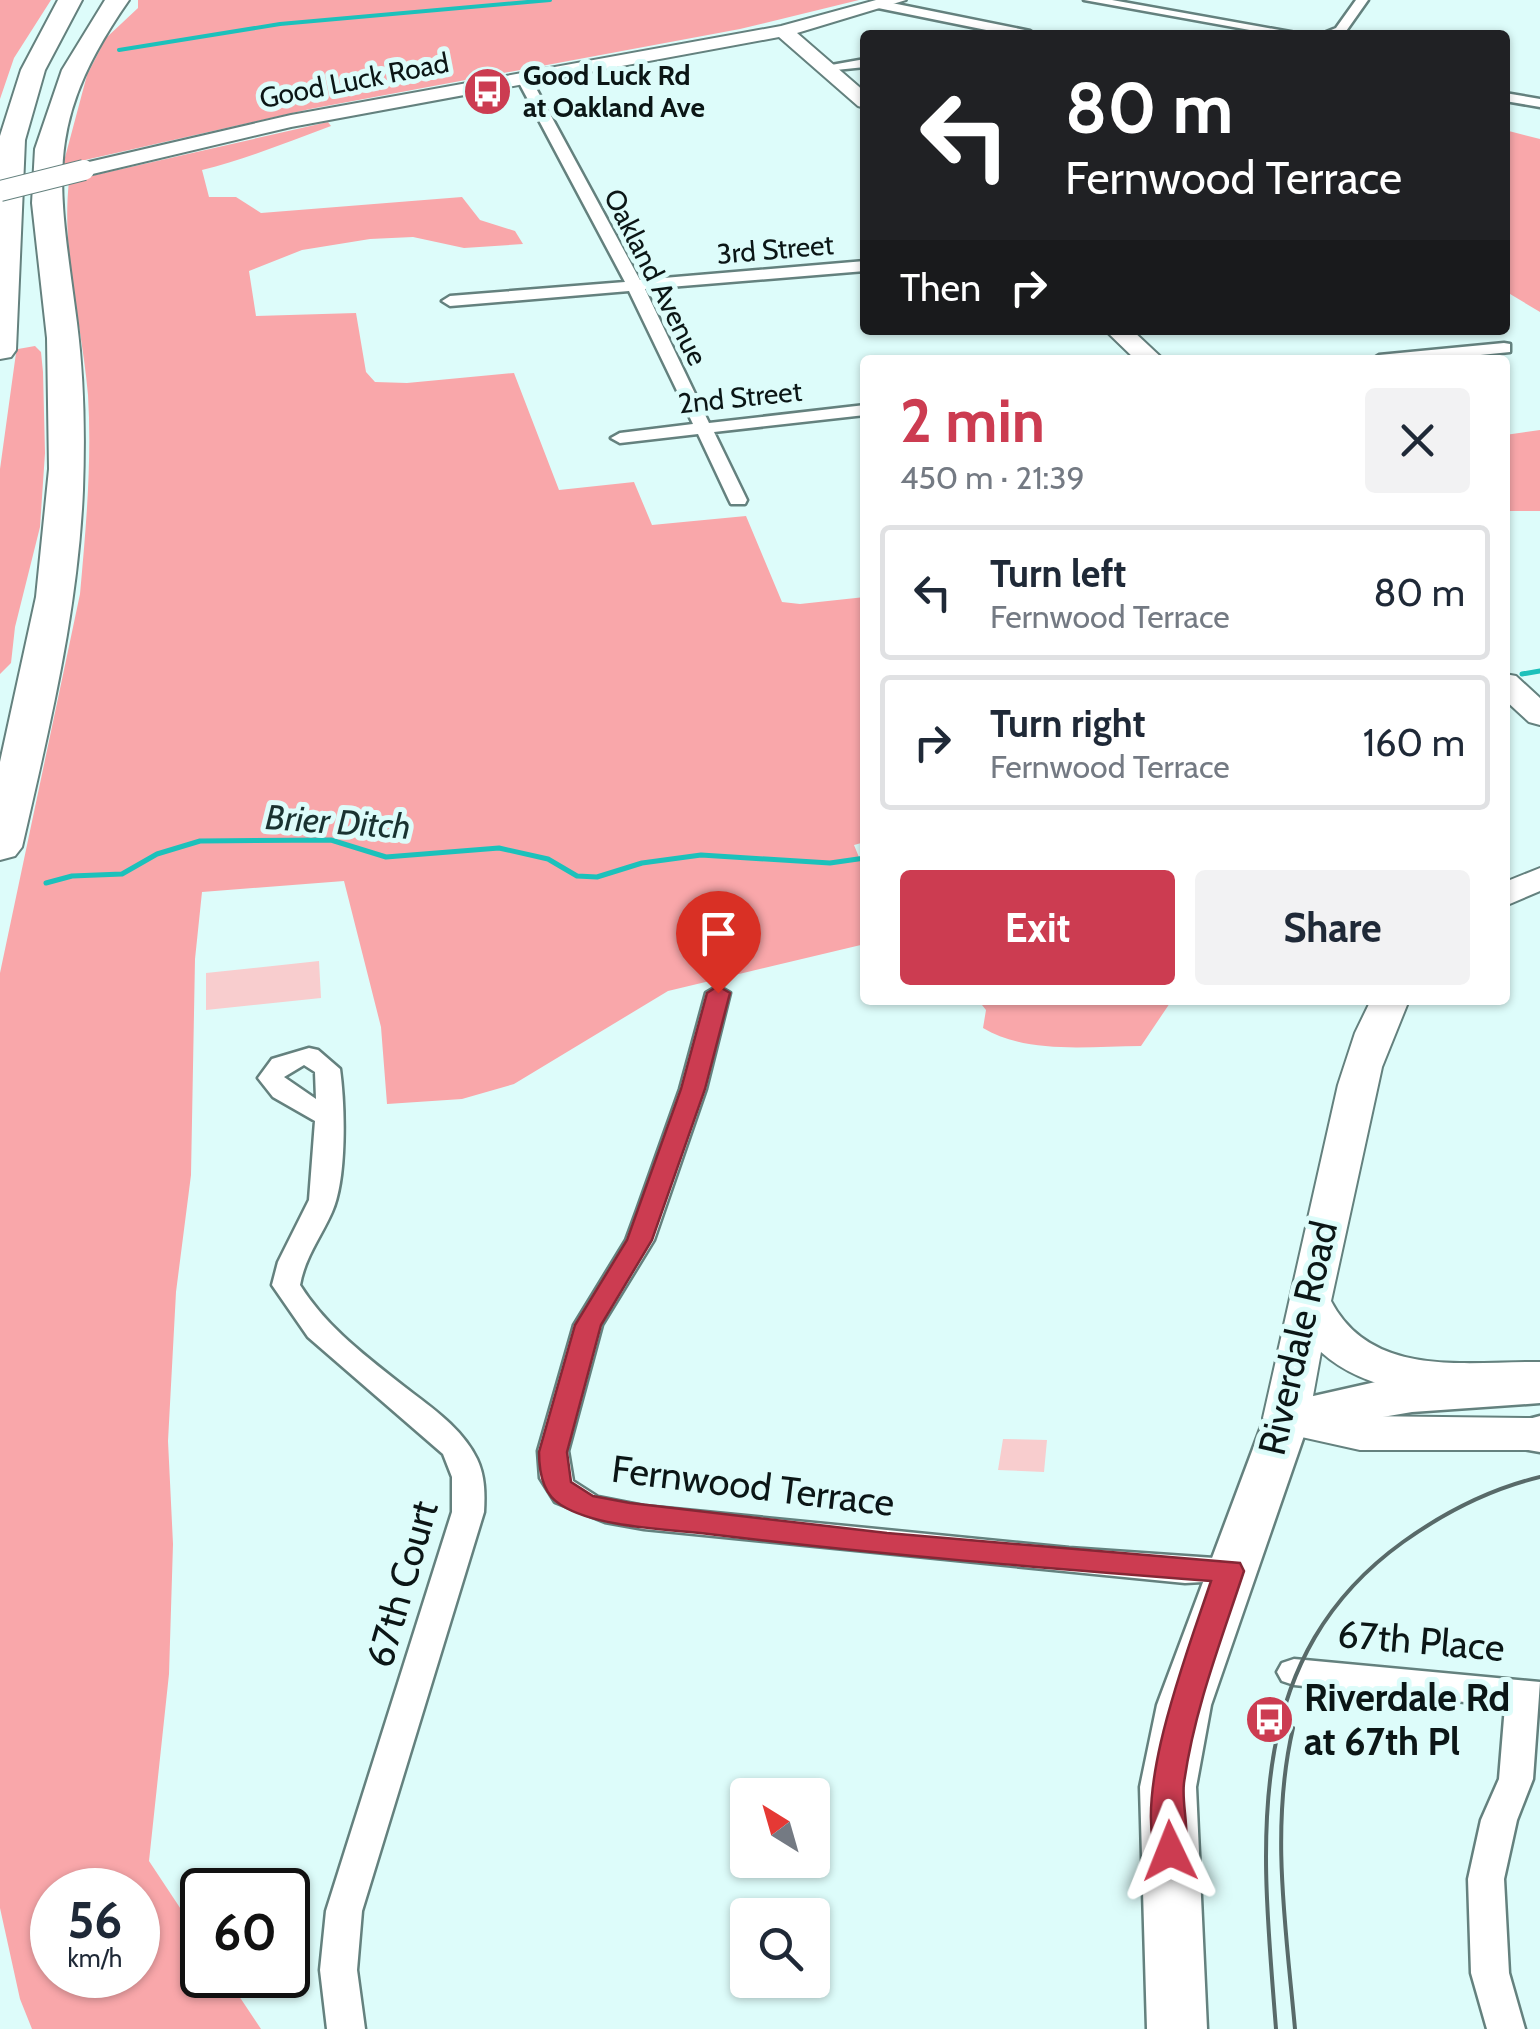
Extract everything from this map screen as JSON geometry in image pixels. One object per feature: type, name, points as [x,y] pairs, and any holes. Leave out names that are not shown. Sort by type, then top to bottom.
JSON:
[{"type":"highway","points":[[0,350],[12,140],[34,70],[70,0]]},
{"type":"highway","points":[[0,847],[46,650],[64,514],[67,393],[45,198],[50,151],[74,67],[117,0]]},
{"type":"main road","name":"Good Luck Road","points":[[0,190],[291,121],[783,31],[890,3]]},
{"type":"main road","points":[[783,31],[860,98]]},
{"type":"main road","points":[[1123,335],[1145,355]]},
{"type":"main road","points":[[1510,688],[1540,715]]},
{"type":"main road","points":[[1510,893],[1540,878]]},
{"type":"main road","name":"Riverdale Road","points":[[1176,2029],[1168,1786],[1184,1705],[1286,1418],[1360,1074],[1375,1024],[1387,1005]]},
{"type":"main road","points":[[1309,1301],[1331,1338],[1357,1359],[1387,1372],[1406,1376],[1540,1378]]},
{"type":"main road","points":[[1286,1418],[1340,1402],[1392,1395],[1540,1386]]},
{"type":"main road","points":[[1286,1418],[1360,1432],[1436,1436],[1537,1434]]},
{"type":"street","points":[[1090,0],[1270,30]]},
{"type":"street","points":[[1340,30],[1362,0]]},
{"type":"street","points":[[890,3],[1008,30]]},
{"type":"street","points":[[826,67],[860,64]]},
{"type":"street","name":"Oakland Avenue","points":[[524,79],[635,286],[738,500]]},
{"type":"street","points":[[1510,98],[1540,103]]},
{"type":"street","name":"3rd Street","points":[[450,301],[860,266]]},
{"type":"street","points":[[1436,355],[1504,348]]},
{"type":"street","name":"2nd Street","points":[[620,438],[860,411]]},
{"type":"street","name":"Fernwood Terrace","points":[[718,993],[693,1089],[640,1240],[588,1325],[553,1452],[554,1473],[560,1488],[568,1497],[588,1506],[650,1516],[887,1544],[1229,1571]]},
{"type":"street","name":"67th Court","points":[[326,1116],[323,1200],[298,1245],[286,1285],[292,1299],[327,1336],[454,1446],[466,1461],[470,1482],[468,1512],[344,1911],[337,1953],[337,1990],[346,2029]]},
{"type":"street","name":"67th Place","points":[[1294,1672],[1531,1695]]},
{"type":"street","points":[[1506,2029],[1490,1973],[1486,1879],[1499,1820],[1516,1779],[1531,1695]]},
{"type":"shaded area","points":[[0,0],[51,0],[14,58],[0,99]]},
{"type":"shaded area","points":[[138,0],[859,0],[740,29],[310,109],[63,165],[87,75],[106,38],[138,8]]},
{"type":"shaded area","points":[[328,122],[331,126],[202,170],[209,197],[236,197],[261,213],[462,197],[480,220],[515,231],[523,244],[464,248],[413,237],[370,239],[302,250],[249,271],[256,316],[356,313],[366,372],[375,382],[407,383],[514,373],[559,490],[634,482],[652,525],[746,516],[782,602],[800,604],[860,598],[860,843],[854,845],[860,860],[860,945],[668,991],[514,1084],[462,1099],[387,1104],[381,1027],[344,881],[202,892],[195,959],[191,1175],[176,1292],[168,1441],[173,1544],[169,1674],[149,1861],[154,1868],[30,1868],[30,1998],[160,1998],[160,1878],[180,1908],[180,1998],[240,1998],[261,2029],[32,2029],[20,1999],[0,1908],[0,973],[80,594],[89,420],[68,235],[69,181]]},
{"type":"shaded area","points":[[1510,131],[1540,139],[1540,312],[1510,294]]},
{"type":"shaded area","points":[[35,346],[41,352],[43,372],[45,453],[40,527],[15,627],[11,663],[0,674],[0,469],[16,353],[18,349]]},
{"type":"shaded area","points":[[1540,430],[1540,511],[1510,511],[1510,434]]},
{"type":"shaded area","points":[[319,961],[321,998],[206,1010],[206,973]]},
{"type":"shaded area","points":[[982,1005],[1169,1005],[1141,1046],[1039,1046],[1019,1042],[983,1028],[986,1010]]},
{"type":"shaded area","points":[[1003,1439],[1047,1440],[1044,1472],[998,1470]]},
{"type":"waterway","points":[[119,50],[280,24],[550,0]]},
{"type":"waterway","name":"Brier Ditch","points":[[1522,674],[1540,671]]},
{"type":"waterway","name":"Brier Ditch","points":[[46,883],[72,876],[122,874],[157,854],[200,841],[331,840],[386,857],[499,848],[548,859],[577,876],[597,877],[642,863],[701,855],[830,863],[860,859]]},
{"type":"tram line","points":[[1276,2029],[1267,1893],[1272,1762],[1287,1701],[1312,1643],[1350,1590],[1403,1542],[1468,1503],[1540,1477]]},
{"type":"tram line","points":[[1293,1728],[1286,1765],[1281,1840],[1295,2029]]},
{"type":"place","name":"Good Luck Rd at Oakland Ave","points":[[488,91]]},
{"type":"place","name":"Riverdale Rd at 67th Pl","points":[[1269,1720]]},
{"type":"route","points":[[718,993],[693,1089],[640,1240],[588,1325],[553,1452],[554,1473],[560,1488],[568,1497],[588,1506],[630,1514],[887,1544],[1185,1571],[1229,1571],[1184,1705],[1168,1786],[1170,1851]]}]
